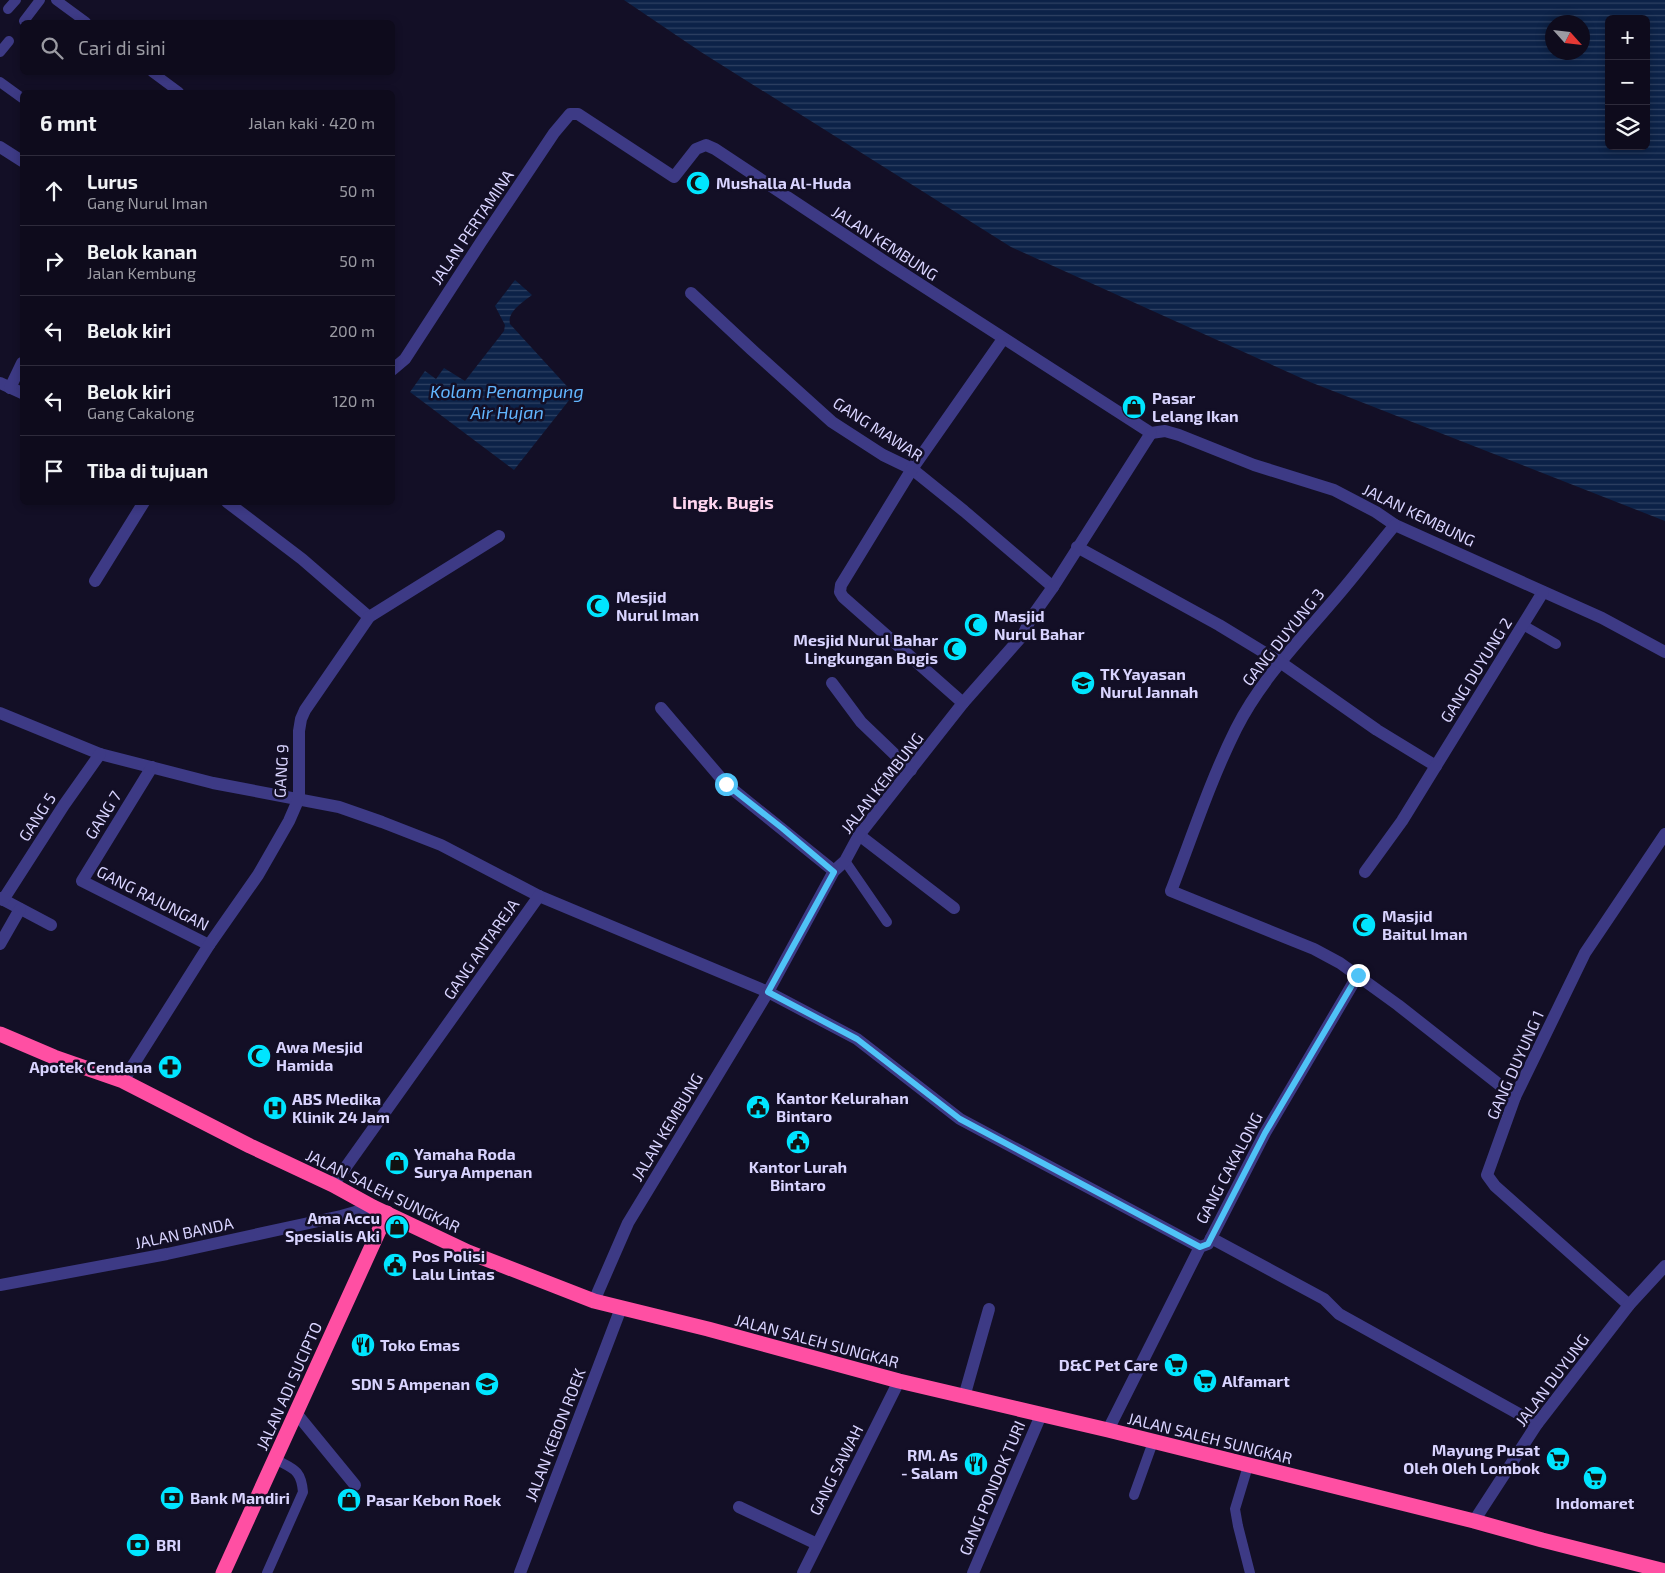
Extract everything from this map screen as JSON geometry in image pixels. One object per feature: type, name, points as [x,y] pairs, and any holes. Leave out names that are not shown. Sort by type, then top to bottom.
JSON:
[{"type":"highway","name":"JALAN SALEH SUNGKAR","points":[[0,1034],[54,1057],[123,1082],[250,1146],[333,1185],[373,1207],[468,1252],[594,1301],[717,1332],[899,1382],[1108,1430],[1474,1521],[1640,1569],[1665,1571]]},
{"type":"highway","name":"JALAN ADI SUCIPTO","points":[[223,1573],[387,1213]]},
{"type":"street","name":"JALAN PERTAMINA","points":[[395,367],[405,359],[480,242],[564,120],[570,114],[578,114],[585,117]]},
{"type":"street","name":"JALAN KEMBUNG","points":[[585,117],[674,177],[696,149],[706,146],[715,149],[1003,339],[1151,433],[1165,431],[1180,435],[1254,465],[1334,490],[1376,512],[1395,525],[1602,618],[1665,652]]},
{"type":"street","points":[[1,149],[20,160]]},
{"type":"street","name":"GANG MAWAR","points":[[691,293],[832,422],[883,455],[912,469],[964,510],[1053,587]]},
{"type":"street","points":[[963,704],[843,597],[840,592],[841,585],[912,469],[1003,339]]},
{"type":"street","points":[[20,366],[5,385],[20,393]]},
{"type":"street","name":"JALAN KEMBUNG","points":[[594,1301],[628,1223],[768,992],[834,872],[845,861],[859,835],[963,704],[1022,635],[1031,618],[1053,587],[1151,433]]},
{"type":"street","points":[[96,581],[142,505]]},
{"type":"street","points":[[231,505],[302,559],[369,617]]},
{"type":"street","name":"GANG DUYUNG 3","points":[[1358,975],[1314,949],[1171,891],[1236,728],[1252,701],[1280,662],[1395,525]]},
{"type":"street","name":"GANG 9","points":[[123,1082],[209,945],[258,875],[289,821],[299,798],[299,731],[301,720],[369,617],[499,536]]},
{"type":"street","points":[[1077,547],[1219,625],[1280,662],[1377,730],[1436,766]]},
{"type":"street","name":"GANG DUYUNG 2","points":[[1365,872],[1402,821],[1543,592]]},
{"type":"street","points":[[832,683],[861,722],[911,770]]},
{"type":"street","points":[[661,708],[726,784],[834,872]]},
{"type":"street","name":"GANG ANTAREJA","points":[[0,713],[100,754],[213,783],[339,807],[441,845],[539,896],[333,1185]]},
{"type":"street","name":"GANG 5","points":[[2,899],[100,754]]},
{"type":"street","name":"GANG 7","points":[[82,881],[152,766]]},
{"type":"street","name":"GANG DUYUNG 1","points":[[1629,1305],[1495,1186],[1487,1176],[1515,1097],[1585,953],[1665,834]]},
{"type":"street","points":[[859,835],[954,908]]},
{"type":"street","name":"GANG RAJUNGAN","points":[[82,881],[209,945]]},
{"type":"street","points":[[539,896],[768,992],[857,1039],[960,1119],[1200,1247]]},
{"type":"street","points":[[2,899],[51,925]]},
{"type":"street","points":[[0,944],[20,909]]},
{"type":"street","points":[[1358,975],[1515,1097]]},
{"type":"street","name":"GANG CAKALONG","points":[[1108,1430],[1200,1247],[1208,1244],[1265,1133],[1358,975]]},
{"type":"street","name":"JALAN BANDA","points":[[0,1285],[168,1254],[341,1216],[373,1207]]},
{"type":"street","points":[[1211,1238],[1324,1299],[1339,1314],[1537,1424]]},
{"type":"street","name":"JALAN DUYUNG","points":[[1474,1521],[1537,1424],[1629,1305],[1665,1266]]},
{"type":"street","name":"JALAN KEBON ROEK","points":[[520,1573],[621,1308]]},
{"type":"street","points":[[964,1397],[989,1309]]},
{"type":"street","name":"GANG SAWAH","points":[[803,1573],[899,1382]]},
{"type":"street","points":[[296,1413],[355,1485]]},
{"type":"street","name":"GANG PONDOK TURI","points":[[973,1573],[1040,1415]]},
{"type":"street","points":[[738,1507],[817,1544]]},
{"type":"lane","points":[[8,10],[16,0]]},
{"type":"lane","points":[[25,20],[40,0]]},
{"type":"lane","points":[[56,0],[83,20]]},
{"type":"lane","points":[[0,52],[10,41]]},
{"type":"lane","points":[[156,75],[175,90]]},
{"type":"lane","points":[[0,82],[20,97]]},
{"type":"lane","points":[[1523,625],[1556,644]]},
{"type":"lane","points":[[845,861],[887,922]]},
{"type":"lane","points":[[1134,1495],[1152,1442]]},
{"type":"lane","points":[[267,1573],[303,1492],[302,1480],[297,1472],[275,1459]]},
{"type":"lane","points":[[1248,1466],[1236,1509],[1238,1526],[1249,1563],[1250,1573]]},
{"type":"water","points":[[624,0],[1665,0],[1665,521],[1310,382],[1011,247],[701,52]]},
{"type":"water","name":"Kolam Penampung Air Hujan","points":[[515,280],[532,295],[513,311],[510,324],[574,394],[514,470],[410,392],[425,371],[436,379],[444,368],[465,381],[504,331],[505,325],[495,306]]},
{"type":"place","name":"Mushalla Al-Huda","points":[[698,183]]},
{"type":"place","name":"Pasar Lelang Ikan","points":[[1134,407]]},
{"type":"place","name":"Mesjid Nurul Iman","points":[[598,606]]},
{"type":"place","name":"Masjid Nurul Bahar","points":[[976,625]]},
{"type":"place","name":"Mesjid Nurul Bahar Lingkungan Bugis","points":[[955,649]]},
{"type":"place","name":"TK Yayasan Nurul Jannah","points":[[1083,683]]},
{"type":"place","name":"Masjid Baitul Iman","points":[[1364,925]]},
{"type":"place","name":"Awa Mesjid Hamida","points":[[259,1056]]},
{"type":"place","name":"Apotek Cendana","points":[[170,1067]]},
{"type":"place","name":"Kantor Kelurahan Bintaro","points":[[758,1107]]},
{"type":"place","name":"ABS Medika Klinik 24 Jam","points":[[275,1108]]},
{"type":"place","name":"Kantor Lurah Bintaro","points":[[798,1142]]},
{"type":"place","name":"Yamaha Roda Surya Ampenan","points":[[397,1163]]},
{"type":"place","name":"Ama Accu Spesialis Aki","points":[[397,1227]]},
{"type":"place","name":"Pos Polisi Lalu Lintas","points":[[395,1265]]},
{"type":"place","name":"Toko Emas","points":[[363,1345]]},
{"type":"place","name":"D&C Pet Care","points":[[1176,1365]]},
{"type":"place","name":"Alfamart","points":[[1205,1381]]},
{"type":"place","name":"SDN 5 Ampenan","points":[[487,1384]]},
{"type":"place","name":"Mayung Pusat Oleh Oleh Lombok","points":[[1558,1459]]},
{"type":"place","name":"RM. As - Salam","points":[[976,1464]]},
{"type":"place","name":"Indomaret","points":[[1595,1478]]},
{"type":"place","name":"Bank Mandiri","points":[[172,1498]]},
{"type":"place","name":"Pasar Kebon Roek","points":[[349,1500]]},
{"type":"place","name":"BRI","points":[[138,1545]]},
{"type":"district","name":"Lingk. Bugis","points":[[723,503]]},
{"type":"route","points":[[726,784],[834,872],[768,992],[857,1039],[960,1119],[1200,1247],[1208,1244],[1265,1133],[1358,975]]}]
